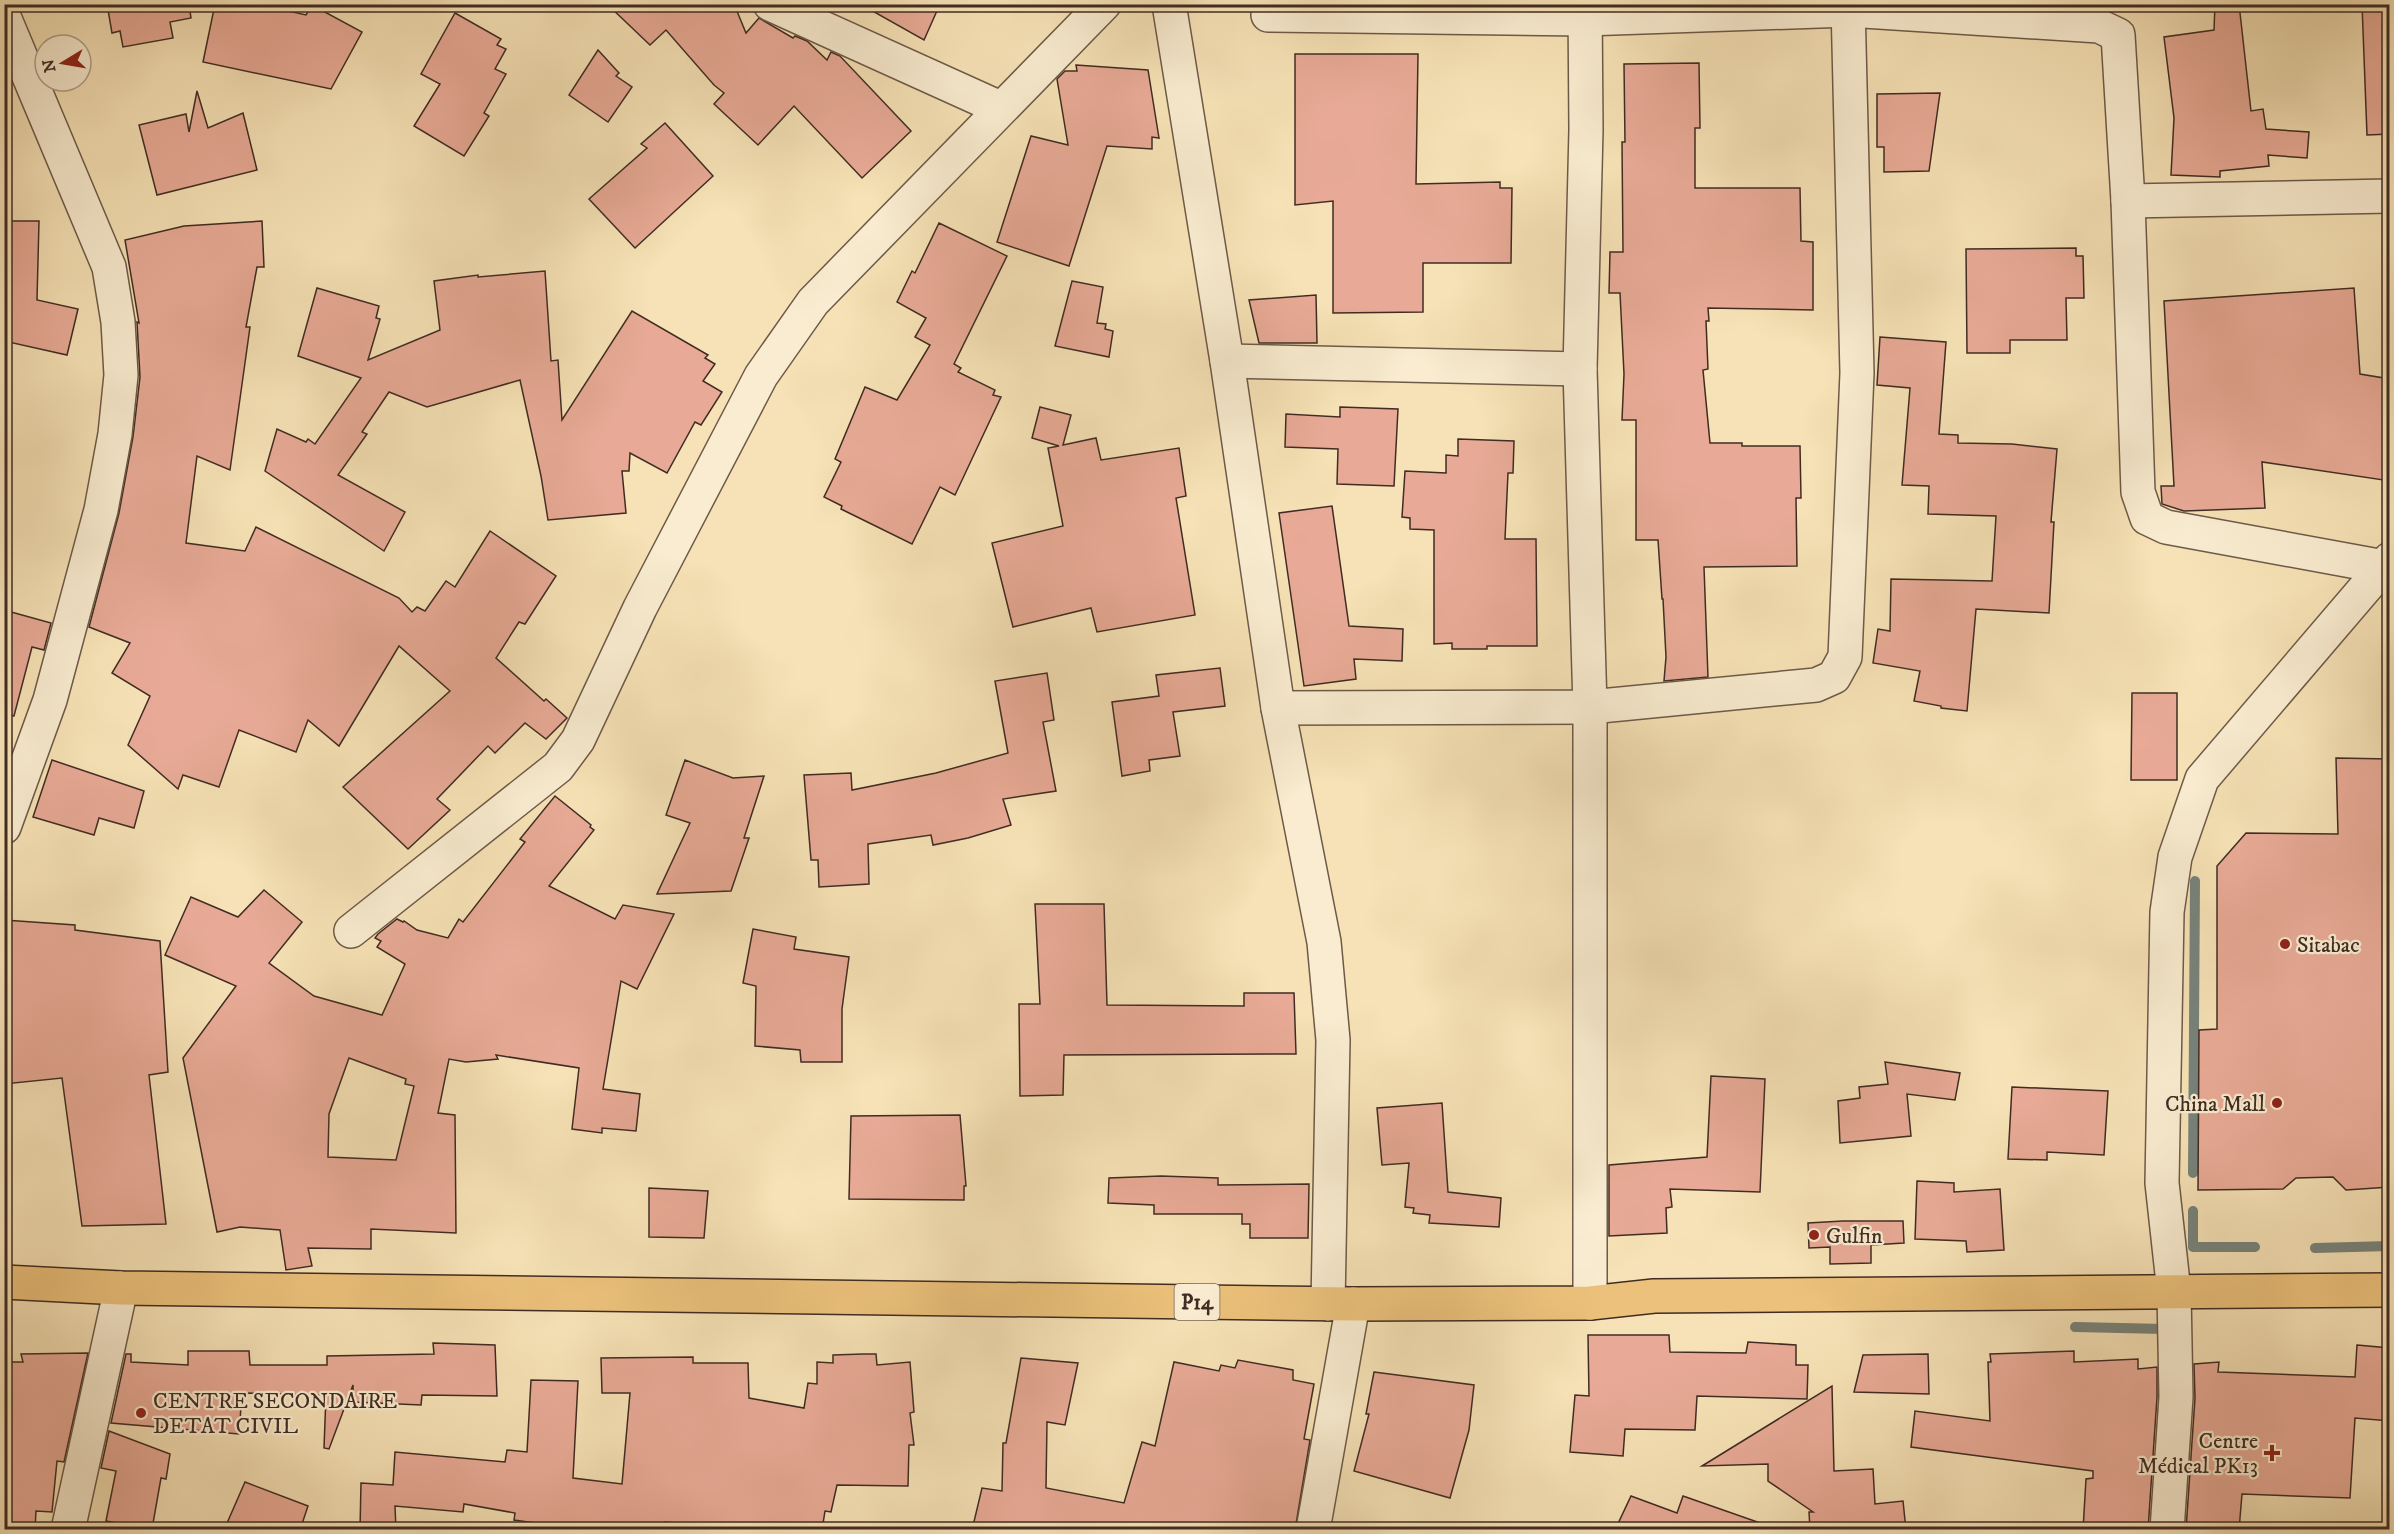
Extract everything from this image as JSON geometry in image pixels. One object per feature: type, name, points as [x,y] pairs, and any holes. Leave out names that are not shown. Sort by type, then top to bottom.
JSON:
[{"type":"main road","name":"P14","points":[[4,1282],[121,1288],[1340,1304],[1590,1303],[1654,1296],[2390,1290]]},
{"type":"street","points":[[770,4],[1000,108]]},
{"type":"street","points":[[351,931],[558,767],[578,740],[640,608],[761,376],[813,302],[1104,4]]},
{"type":"street","points":[[1169,4],[1227,361],[1278,708],[1324,942],[1330,993],[1340,1304],[1313,1530]]},
{"type":"street","points":[[1278,708],[1590,707],[1816,685],[1834,677],[1845,657],[1857,373],[1848,7]]},
{"type":"street","points":[[1268,15],[1848,7],[2098,26],[2118,35],[2128,201],[2138,492],[2147,518],[2166,527],[2387,563]]},
{"type":"street","points":[[1585,12],[1586,130],[1580,369],[1590,707],[1590,1303]]},
{"type":"street","points":[[4,17],[109,267],[118,322],[120,375],[115,434],[101,510],[50,700],[4,827]]},
{"type":"street","points":[[2128,201],[2390,196]]},
{"type":"street","points":[[1227,361],[1580,369]]},
{"type":"street","points":[[2167,1530],[2176,1397],[2174,1292],[2162,1183],[2167,912],[2175,857],[2202,779],[2387,563]]},
{"type":"street","points":[[68,1530],[121,1288]]},
{"type":"building","points":[[107,4],[189,4],[191,18],[170,22],[173,38],[123,47],[120,31],[112,33]]},
{"type":"building","points":[[215,4],[257,4],[306,15],[312,5],[362,32],[331,89],[203,62]]},
{"type":"building","points":[[607,4],[734,4],[746,33],[759,18],[793,38],[795,36],[807,41],[827,60],[831,52],[840,56],[911,131],[862,178],[794,106],[758,145],[714,104],[724,93],[714,85],[666,30],[650,45]]},
{"type":"building","points":[[860,4],[940,4],[924,40]]},
{"type":"building","points":[[2215,4],[2239,4],[2251,111],[2263,109],[2266,129],[2309,132],[2307,158],[2268,155],[2269,166],[2220,171],[2220,177],[2171,175],[2174,118],[2164,37],[2214,30]]},
{"type":"building","points":[[2362,4],[2390,4],[2390,134],[2367,135]]},
{"type":"building","points":[[455,13],[501,39],[497,45],[506,49],[495,69],[506,74],[484,113],[489,116],[464,156],[414,126],[440,84],[421,74]]},
{"type":"building","points":[[598,50],[619,73],[616,76],[632,87],[608,122],[569,95]]},
{"type":"building","points":[[1295,54],[1418,54],[1416,184],[1500,182],[1500,188],[1512,188],[1511,263],[1423,263],[1423,312],[1333,313],[1333,201],[1295,205]]},
{"type":"building","points":[[1699,63],[1700,128],[1695,128],[1695,188],[1800,188],[1801,241],[1813,242],[1813,310],[1708,308],[1709,321],[1706,321],[1708,369],[1703,370],[1710,443],[1742,443],[1742,446],[1800,446],[1801,498],[1796,498],[1797,566],[1704,567],[1708,677],[1664,681],[1666,657],[1658,540],[1636,540],[1636,420],[1622,420],[1624,374],[1620,293],[1609,293],[1610,252],[1623,252],[1624,64]]},
{"type":"building","points":[[1076,65],[1148,70],[1159,138],[1152,137],[1152,149],[1107,146],[1069,266],[997,242],[1031,136],[1068,145],[1057,79],[1065,71],[1077,71]]},
{"type":"building","points":[[197,91],[208,128],[243,113],[257,170],[157,195],[139,125],[186,114],[189,132]]},
{"type":"building","points":[[1940,93],[1929,171],[1884,172],[1884,147],[1877,147],[1877,94]]},
{"type":"building","points":[[665,123],[713,176],[635,248],[589,199],[647,148],[641,144]]},
{"type":"building","points":[[4,221],[39,221],[37,300],[78,309],[67,355],[4,341]]},
{"type":"building","points":[[262,221],[264,267],[257,267],[246,327],[250,327],[230,470],[197,456],[186,543],[245,551],[256,527],[399,598],[412,612],[417,607],[425,611],[446,581],[455,587],[490,531],[556,576],[525,624],[519,622],[496,658],[544,701],[546,699],[567,718],[546,739],[525,723],[495,753],[488,746],[437,799],[450,810],[408,849],[343,787],[450,691],[399,646],[339,746],[308,720],[296,752],[239,730],[219,787],[183,775],[178,789],[128,745],[150,696],[112,673],[130,643],[89,627],[119,513],[133,437],[140,377],[137,322],[139,323],[125,240],[184,226]]},
{"type":"building","points":[[939,223],[1007,256],[954,364],[961,368],[958,372],[995,390],[993,395],[1001,397],[955,495],[940,487],[912,544],[841,509],[842,506],[824,497],[841,462],[835,459],[865,387],[897,400],[930,345],[915,337],[926,318],[897,302],[912,271],[915,273]]},
{"type":"building","points":[[2076,248],[2076,256],[2083,256],[2084,298],[2066,298],[2067,340],[2010,340],[2010,353],[1967,353],[1966,249]]},
{"type":"building","points":[[545,271],[551,361],[558,360],[562,420],[632,311],[708,355],[705,358],[715,364],[703,381],[722,392],[701,425],[695,422],[667,473],[630,453],[629,471],[622,471],[626,513],[548,520],[520,380],[427,407],[389,392],[362,432],[367,434],[338,475],[405,512],[384,551],[265,471],[277,429],[306,442],[308,439],[315,444],[361,378],[298,356],[317,288],[379,306],[376,318],[380,319],[368,360],[440,330],[434,281],[478,275],[478,277]]},
{"type":"building","points":[[1072,281],[1103,287],[1097,323],[1106,324],[1105,329],[1113,331],[1109,357],[1055,346]]},
{"type":"building","points":[[2354,288],[2360,374],[2390,379],[2390,481],[2262,462],[2265,508],[2184,511],[2162,504],[2161,486],[2174,486],[2164,301]]},
{"type":"building","points":[[1316,295],[1317,343],[1259,343],[1249,300]]},
{"type":"building","points":[[1880,337],[1946,342],[1939,434],[1958,435],[1958,443],[2012,444],[2057,449],[2051,522],[2054,522],[2049,613],[1976,609],[1967,711],[1941,708],[1941,706],[1914,701],[1920,671],[1873,663],[1878,629],[1890,631],[1891,579],[1992,581],[1996,516],[1928,514],[1929,486],[1902,485],[1910,388],[1877,385]]},
{"type":"building","points":[[1040,407],[1071,415],[1063,445],[1096,438],[1101,460],[1179,448],[1186,496],[1176,498],[1195,615],[1097,632],[1091,608],[1013,627],[992,543],[1063,526],[1048,448],[1059,446],[1032,438]]},
{"type":"building","points":[[1340,407],[1398,409],[1394,486],[1337,484],[1338,449],[1285,447],[1286,414],[1340,417]]},
{"type":"building","points":[[1458,439],[1514,441],[1513,473],[1508,473],[1505,539],[1536,539],[1537,646],[1452,649],[1452,643],[1434,644],[1434,530],[1410,529],[1410,518],[1402,517],[1405,471],[1446,473],[1446,455],[1458,456]]},
{"type":"building","points":[[1332,506],[1349,626],[1403,629],[1402,661],[1354,659],[1356,679],[1304,686],[1279,513]]},
{"type":"building","points":[[4,610],[51,623],[44,650],[32,647],[14,716],[4,715]]},
{"type":"building","points":[[1220,668],[1225,706],[1173,712],[1180,756],[1149,760],[1150,771],[1122,776],[1112,702],[1159,696],[1156,675]]},
{"type":"building","points":[[1047,673],[1054,720],[1043,722],[1056,791],[1003,799],[1011,825],[968,838],[933,845],[931,835],[868,844],[869,884],[819,887],[818,860],[811,860],[804,775],[851,773],[852,790],[936,773],[1008,753],[995,681]]},
{"type":"building","points":[[2132,693],[2177,693],[2177,780],[2131,780]]},
{"type":"building","name":"Sitabac","points":[[2336,758],[2390,759],[2390,1187],[2346,1190],[2333,1177],[2296,1178],[2283,1189],[2198,1190],[2199,1030],[2217,1029],[2217,866],[2246,833],[2338,834]]},
{"type":"building","points":[[52,760],[144,791],[134,828],[99,818],[94,835],[33,817]]},
{"type":"building","points":[[685,760],[733,778],[764,776],[744,838],[749,838],[731,891],[657,894],[690,823],[666,815]]},
{"type":"building","points":[[555,796],[594,830],[549,886],[615,919],[623,905],[674,914],[637,989],[621,981],[603,1089],[640,1094],[636,1131],[602,1128],[602,1133],[572,1129],[579,1068],[496,1055],[498,1059],[466,1062],[449,1059],[438,1113],[455,1115],[456,1233],[371,1229],[371,1249],[308,1248],[312,1266],[286,1270],[280,1230],[240,1227],[217,1232],[183,1058],[236,986],[165,955],[191,897],[238,917],[264,890],[302,922],[269,963],[314,996],[382,1015],[405,964],[377,947],[381,941],[375,938],[378,934],[397,919],[417,930],[448,938],[459,919],[463,922],[525,842],[520,839]],"holes":[[[349,1058],[406,1079],[405,1084],[414,1086],[396,1160],[328,1157],[329,1114]]]},
{"type":"building","points":[[1035,904],[1104,904],[1107,1005],[1244,1006],[1244,993],[1294,993],[1296,1054],[1064,1055],[1063,1095],[1020,1096],[1019,1004],[1040,1004]]},
{"type":"building","points":[[4,920],[75,925],[75,930],[160,941],[168,1072],[149,1075],[166,1224],[82,1226],[62,1078],[4,1084]]},
{"type":"building","points":[[753,929],[796,937],[794,949],[849,957],[842,1009],[842,1062],[801,1062],[800,1050],[755,1046],[756,986],[743,983]]},
{"type":"building","points":[[1885,1062],[1960,1073],[1955,1100],[1907,1094],[1911,1136],[1840,1143],[1838,1101],[1860,1098],[1859,1087],[1888,1084]]},
{"type":"building","points":[[1711,1076],[1765,1079],[1760,1192],[1670,1189],[1672,1207],[1666,1208],[1667,1233],[1609,1236],[1609,1165],[1707,1157]]},
{"type":"building","points":[[2012,1087],[2108,1091],[2104,1155],[2047,1152],[2047,1160],[2008,1159]]},
{"type":"building","points":[[1442,1103],[1448,1192],[1501,1198],[1499,1227],[1429,1223],[1430,1215],[1413,1213],[1414,1208],[1405,1207],[1409,1163],[1382,1165],[1377,1108]]},
{"type":"building","points":[[960,1115],[966,1186],[964,1186],[964,1200],[849,1199],[851,1116]]},
{"type":"building","points":[[1161,1176],[1218,1178],[1218,1185],[1309,1184],[1308,1238],[1250,1238],[1250,1224],[1242,1224],[1242,1214],[1154,1214],[1154,1205],[1108,1203],[1109,1178]]},
{"type":"building","points":[[1917,1181],[1954,1183],[1954,1192],[2000,1189],[2004,1250],[1967,1252],[1966,1241],[1915,1239]]},
{"type":"building","points":[[649,1188],[708,1191],[704,1238],[649,1237]]},
{"type":"building","points":[[1903,1221],[1904,1243],[1871,1245],[1871,1263],[1830,1264],[1830,1247],[1809,1248],[1808,1223]]},
{"type":"building","points":[[1588,1335],[1669,1335],[1670,1352],[1746,1353],[1748,1342],[1796,1345],[1796,1365],[1808,1365],[1807,1399],[1697,1396],[1695,1430],[1625,1429],[1623,1456],[1570,1452],[1575,1395],[1589,1396]]},
{"type":"building","points":[[433,1343],[495,1345],[497,1396],[422,1395],[421,1405],[353,1402],[353,1385],[329,1449],[324,1448],[326,1395],[242,1393],[239,1434],[111,1423],[126,1354],[131,1354],[131,1362],[188,1365],[188,1351],[249,1351],[250,1365],[327,1365],[327,1356],[434,1354]]},
{"type":"building","name":"Centre Médical PK13","points":[[2357,1345],[2390,1348],[2390,1421],[2355,1418],[2350,1498],[2242,1494],[2239,1530],[2186,1530],[2195,1398],[2194,1364],[2219,1362],[2218,1372],[2355,1377]]},
{"type":"building","points":[[2074,1351],[2074,1362],[2138,1359],[2138,1369],[2157,1367],[2148,1530],[2083,1530],[2086,1479],[2093,1478],[2093,1471],[1911,1447],[1915,1411],[1990,1421],[1988,1362],[1991,1362],[1990,1354]]},
{"type":"building","points":[[88,1353],[64,1462],[57,1461],[52,1512],[36,1511],[35,1530],[4,1530],[4,1362],[23,1362],[21,1354]]},
{"type":"building","points":[[876,1354],[877,1365],[910,1362],[914,1412],[910,1413],[914,1445],[909,1445],[908,1486],[837,1485],[831,1512],[825,1511],[822,1530],[753,1530],[665,1522],[664,1530],[584,1530],[514,1520],[515,1513],[464,1504],[463,1512],[395,1506],[396,1530],[360,1530],[361,1483],[393,1485],[395,1452],[505,1462],[507,1450],[527,1452],[531,1380],[578,1381],[573,1478],[622,1484],[630,1393],[602,1393],[601,1358],[693,1357],[693,1363],[748,1363],[749,1398],[804,1408],[808,1383],[817,1384],[817,1362],[833,1363],[833,1355]]},
{"type":"building","points":[[1928,1354],[1929,1394],[1854,1392],[1863,1355]]},
{"type":"building","points":[[1021,1358],[1078,1363],[1065,1425],[1047,1422],[1046,1488],[1124,1503],[1142,1442],[1155,1446],[1174,1362],[1219,1371],[1221,1365],[1235,1368],[1238,1360],[1293,1370],[1293,1380],[1314,1384],[1304,1439],[1310,1440],[1295,1530],[972,1530],[982,1488],[1002,1491],[1003,1443],[1006,1443]]},
{"type":"building","points":[[1374,1372],[1474,1385],[1469,1430],[1450,1498],[1354,1471],[1369,1414],[1366,1414]]},
{"type":"building","points":[[1832,1386],[1834,1471],[1873,1469],[1875,1504],[1903,1501],[1906,1530],[1810,1530],[1809,1512],[1813,1512],[1768,1481],[1768,1464],[1702,1466]]},
{"type":"building","points":[[109,1431],[170,1454],[166,1479],[161,1478],[152,1529],[106,1521],[116,1471],[101,1468]]},
{"type":"building","points":[[245,1482],[308,1506],[300,1530],[224,1530]]},
{"type":"building","points":[[1631,1496],[1677,1513],[1683,1496],[1766,1525],[1765,1530],[1615,1530]]},
{"type":"waterway","points":[[2193,1173],[2195,881]]},
{"type":"waterway","points":[[2193,1211],[2193,1247],[2255,1247]]},
{"type":"waterway","points":[[2315,1248],[2390,1246]]},
{"type":"waterway","points":[[2075,1327],[2165,1329]]},
{"type":"place","name":"Sitabac","points":[[2285,944]]},
{"type":"place","name":"China Mall","points":[[2277,1103]]},
{"type":"place","name":"Gulfin","points":[[1814,1235]]},
{"type":"place","name":"CENTRE SECONDAIRE DETAT CIVIL","points":[[141,1413]]},
{"type":"place","name":"Centre Médical PK13","points":[[2272,1453]]}]
